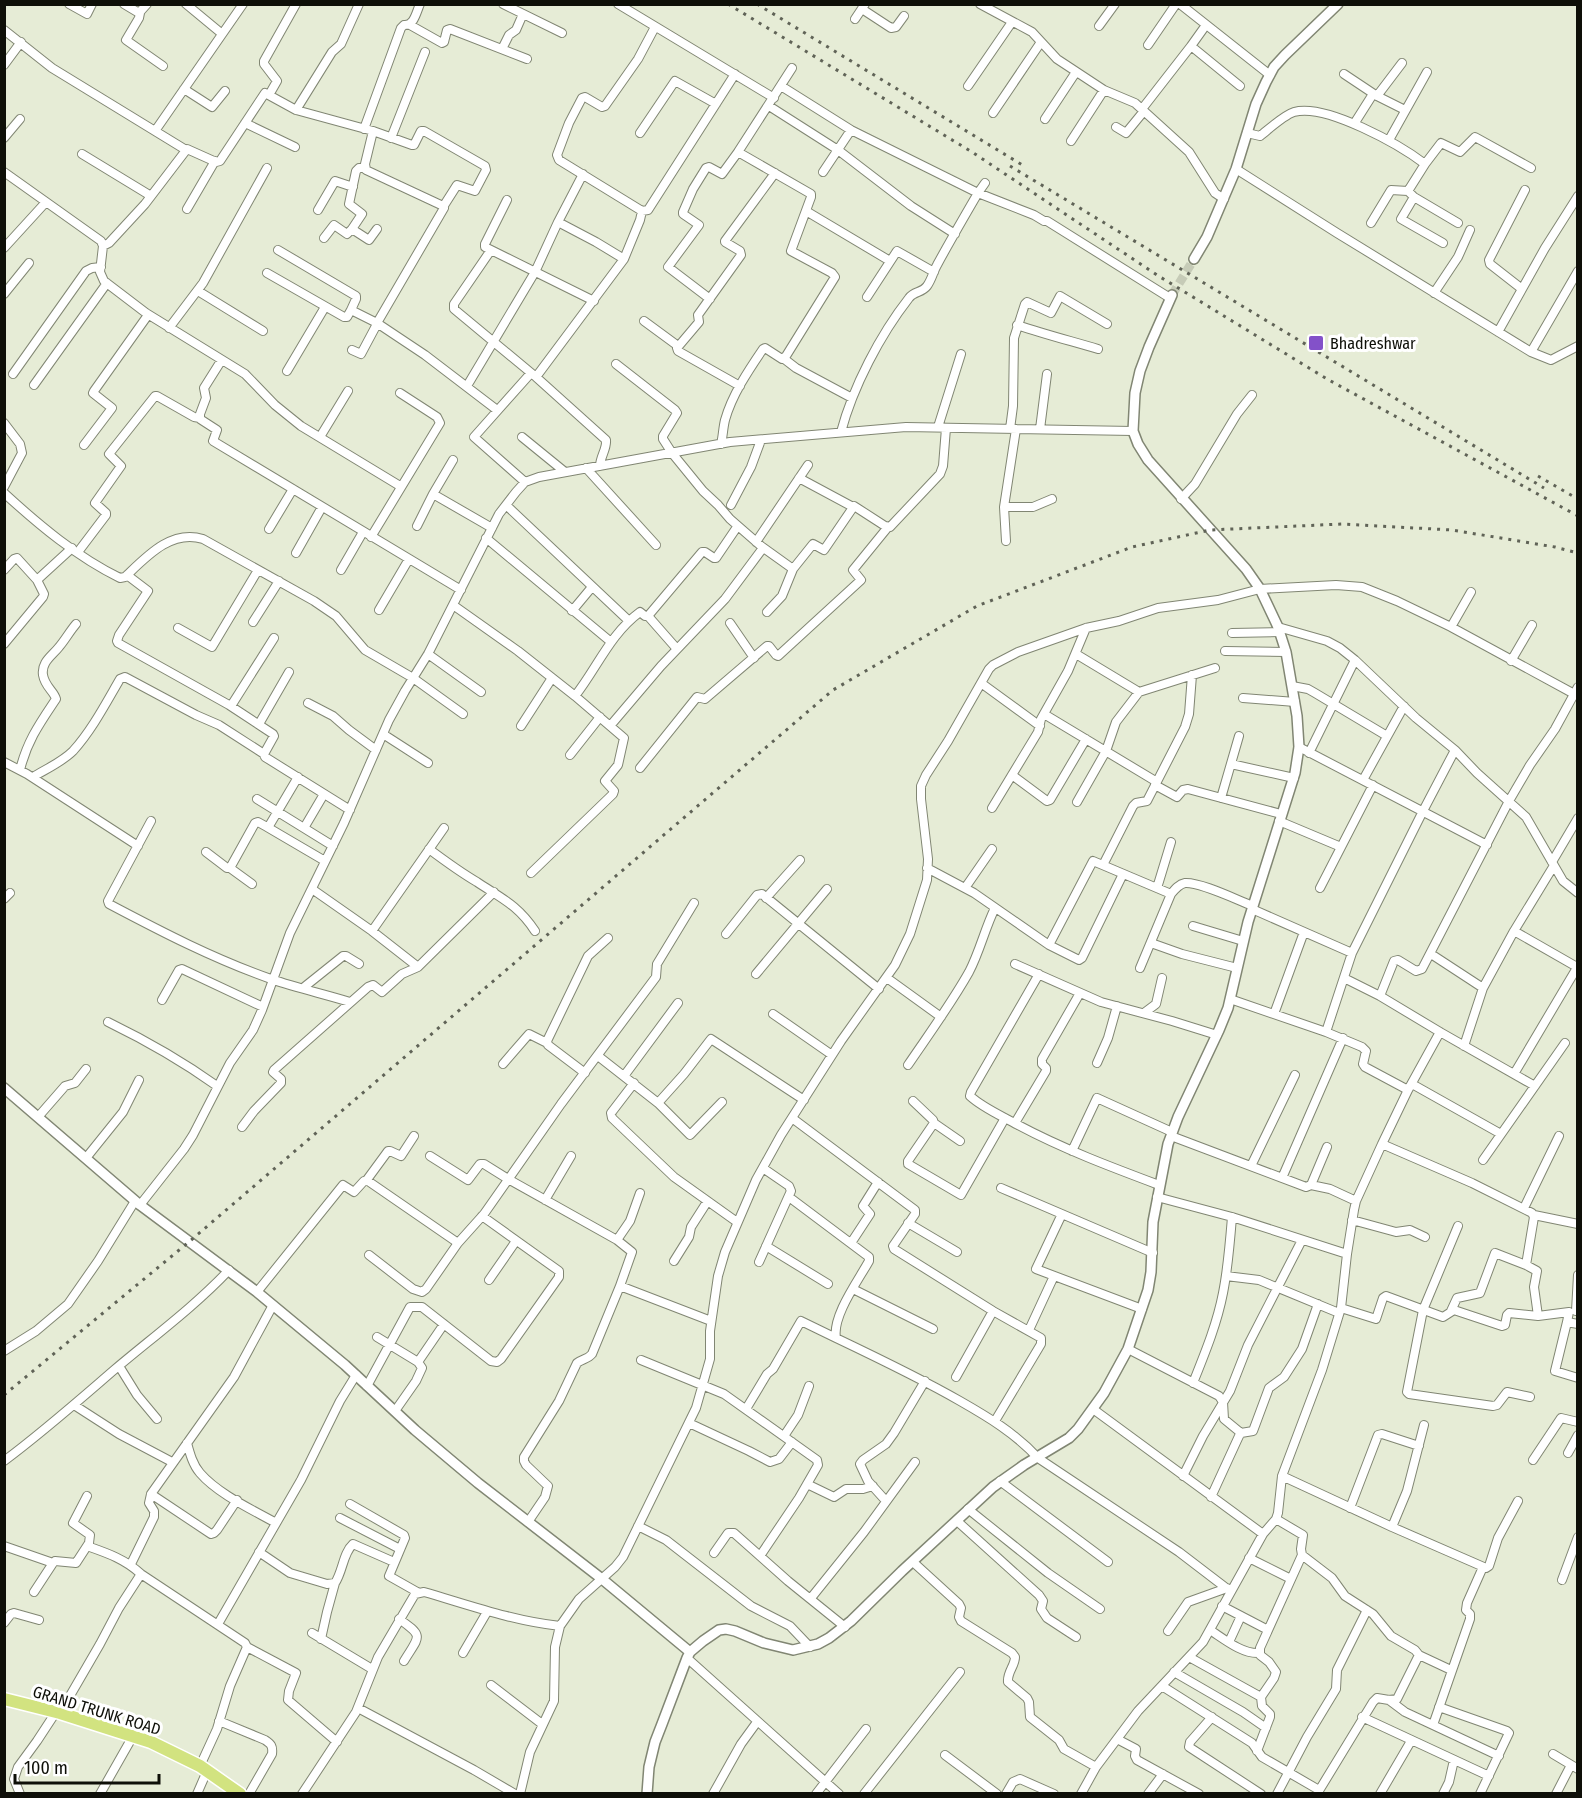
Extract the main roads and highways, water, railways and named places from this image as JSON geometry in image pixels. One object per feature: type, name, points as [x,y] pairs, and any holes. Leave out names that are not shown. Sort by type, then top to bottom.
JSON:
[{"type":"main road","name":"GRAND TRUNK ROAD","points":[[4,1699],[58,1712],[152,1742],[203,1768],[240,1794]]},
{"type":"tunnel","points":[[1172,295],[1194,259]]},
{"type":"railway","points":[[728,4],[972,152],[1157,275],[1327,379],[1578,516]]},
{"type":"railway","points":[[757,4],[1024,166]]},
{"type":"railway","points":[[1010,166],[1544,488]]},
{"type":"railway","points":[[1538,476],[1578,499]]},
{"type":"railway","points":[[4,1395],[190,1241],[833,690],[977,606],[1132,547],[1210,530],[1342,524],[1452,530],[1578,553]]},
{"type":"place","name":"Bhadreshwar","points":[[1316,343]]}]
